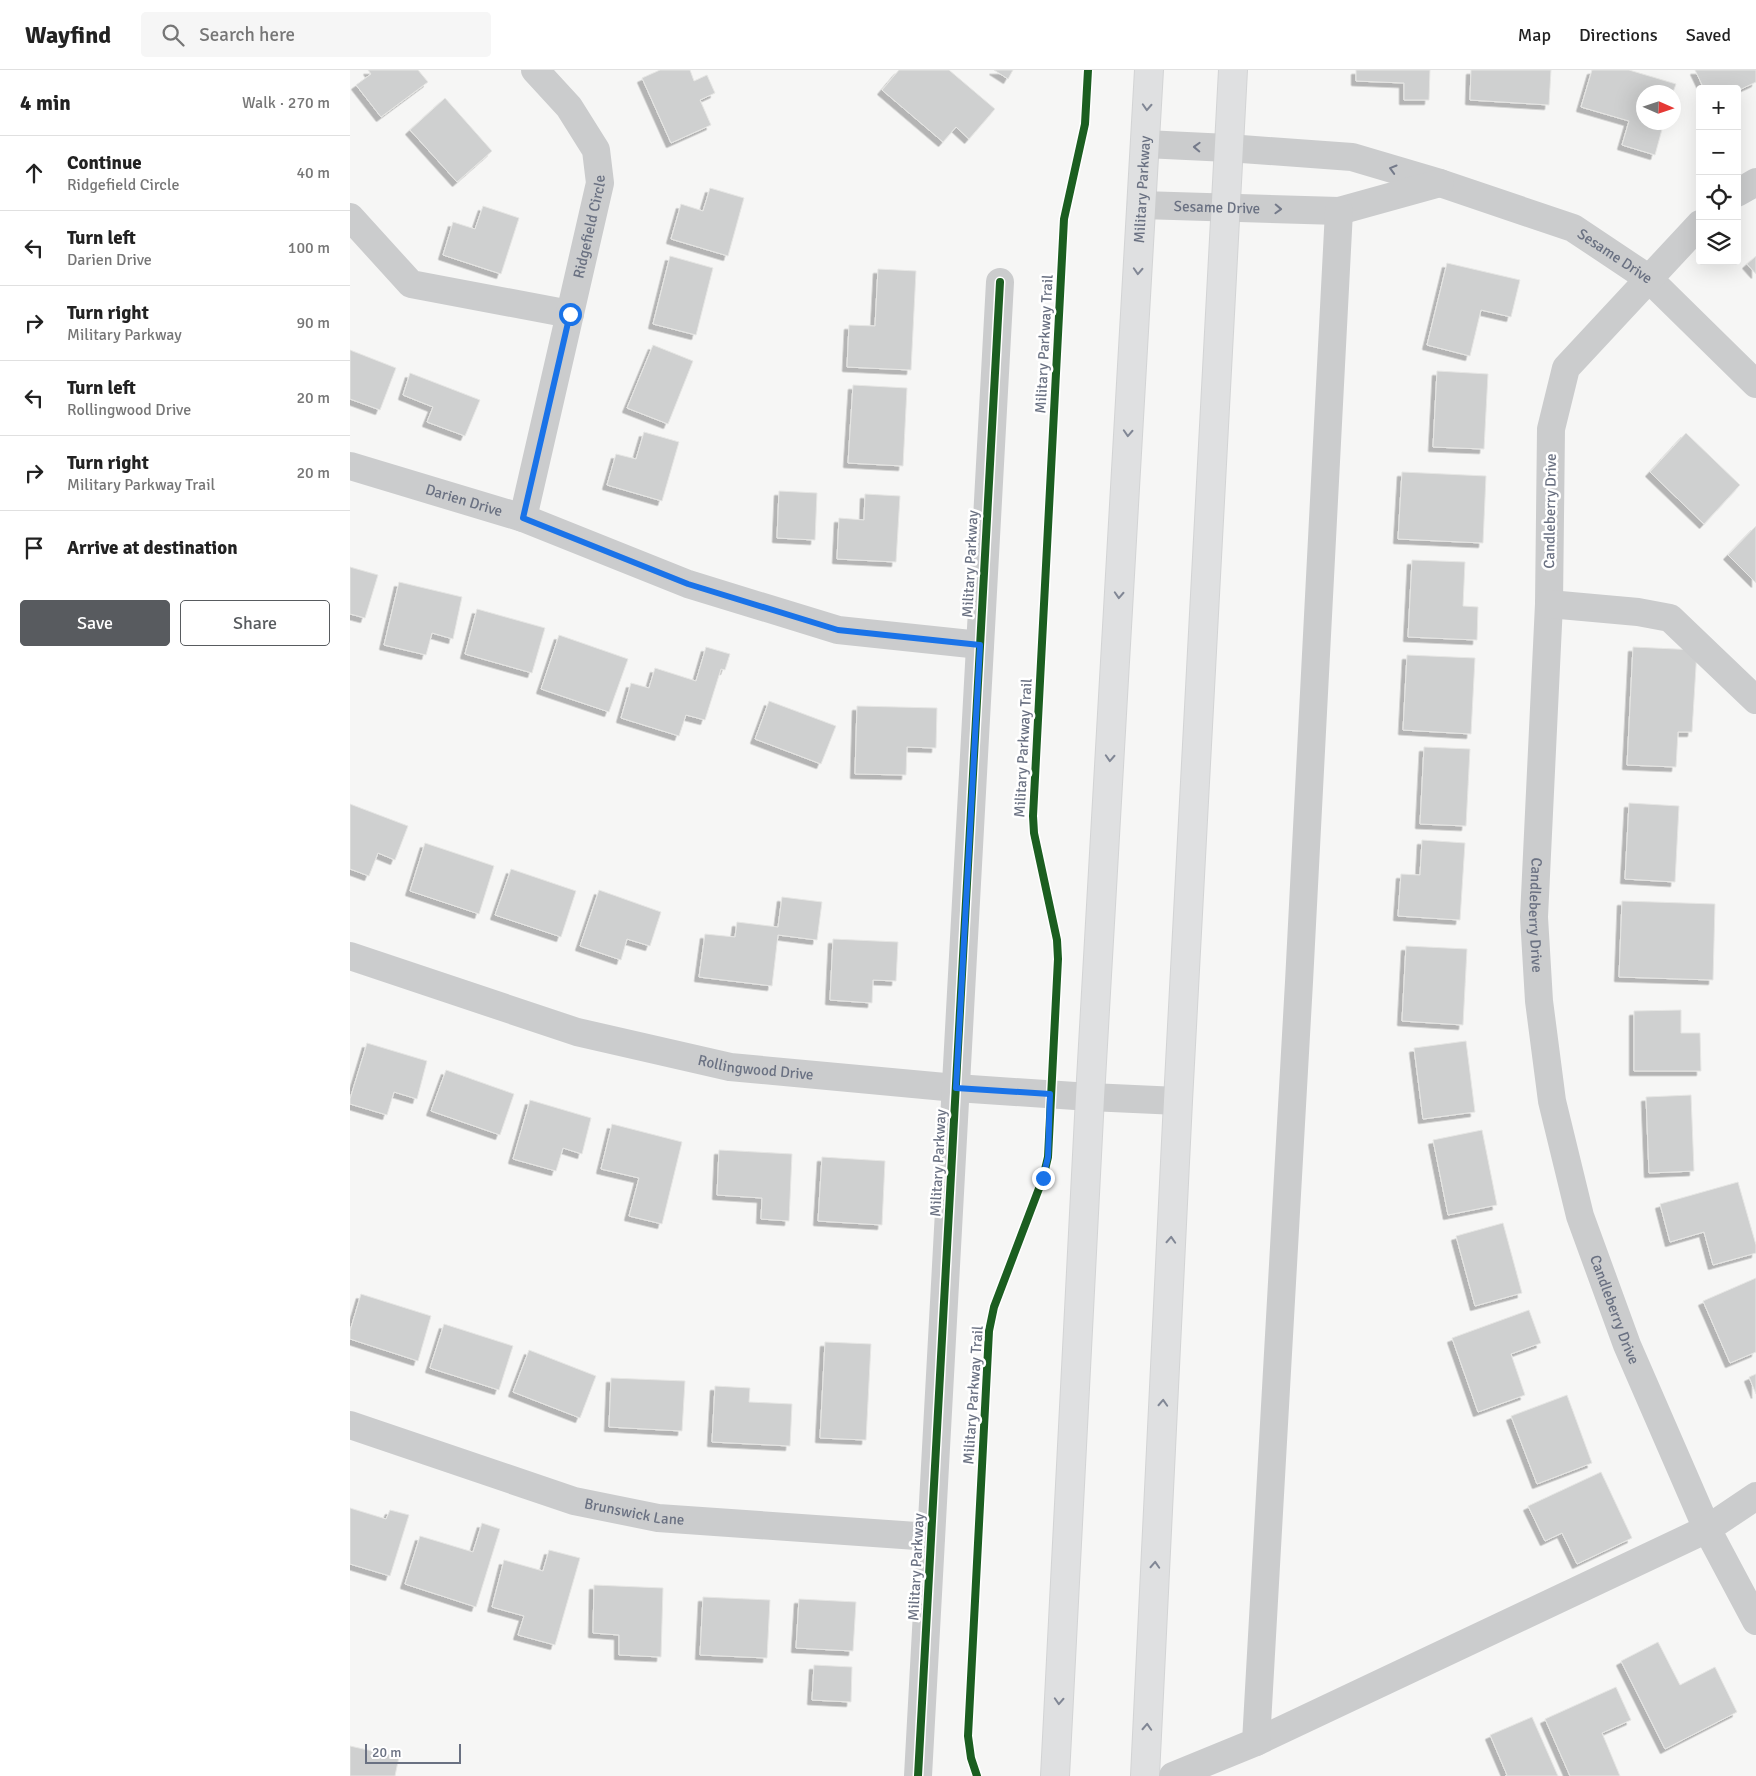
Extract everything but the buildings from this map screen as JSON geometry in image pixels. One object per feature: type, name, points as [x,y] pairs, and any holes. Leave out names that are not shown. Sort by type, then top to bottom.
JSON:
[{"type":"main road","name":"Military Parkway","points":[[1056,1776],[1090,1097],[1142,205],[1148,70]]},
{"type":"main road","points":[[1145,1776],[1178,1101],[1233,70]]},
{"type":"street","name":"Ridgefield Circle","points":[[523,518],[600,183],[596,150],[569,107],[535,70]]},
{"type":"street","name":"Sesame Drive","points":[[1145,144],[1228,148],[1352,158],[1440,183],[1573,228],[1648,278],[1756,384]]},
{"type":"street","points":[[1741,191],[1756,182]]},
{"type":"street","name":"Sesame Drive","points":[[1142,205],[1339,211],[1440,183]]},
{"type":"street","points":[[1256,1742],[1302,932],[1339,211]]},
{"type":"street","points":[[350,217],[411,284],[570,314]]},
{"type":"street","name":"Candleberry Drive","points":[[1696,228],[1566,368],[1551,429],[1549,604],[1534,917],[1538,1001],[1552,1101],[1580,1216],[1627,1346],[1707,1529],[1756,1621]]},
{"type":"street","name":"Military Parkway","points":[[918,1776],[1000,282]]},
{"type":"street","name":"Darien Drive","points":[[350,466],[523,518],[688,584],[838,630],[980,645]]},
{"type":"street","points":[[1549,604],[1638,612],[1670,618],[1756,700]]},
{"type":"street","name":"Rollingwood Drive","points":[[350,956],[578,1032],[730,1067],[956,1088],[1178,1101]]},
{"type":"street","name":"Brunswick Lane","points":[[350,1425],[574,1501],[658,1518],[931,1537]]},
{"type":"street","points":[[1173,1776],[1256,1742],[1707,1529],[1756,1496]]},
{"type":"cycle path","name":"Military Parkway Trail","points":[[977,1776],[971,1758],[968,1736],[989,1331],[994,1307],[1043,1178],[1048,1157],[1058,959],[1057,940],[1034,833],[1033,816],[1064,219],[1085,124],[1088,70]]},
{"type":"cycle path","points":[[918,1776],[1000,282]]},
{"type":"route","points":[[570,314],[523,518],[688,584],[838,630],[980,645],[956,1088],[1050,1094],[1048,1157],[1043,1178]]}]
